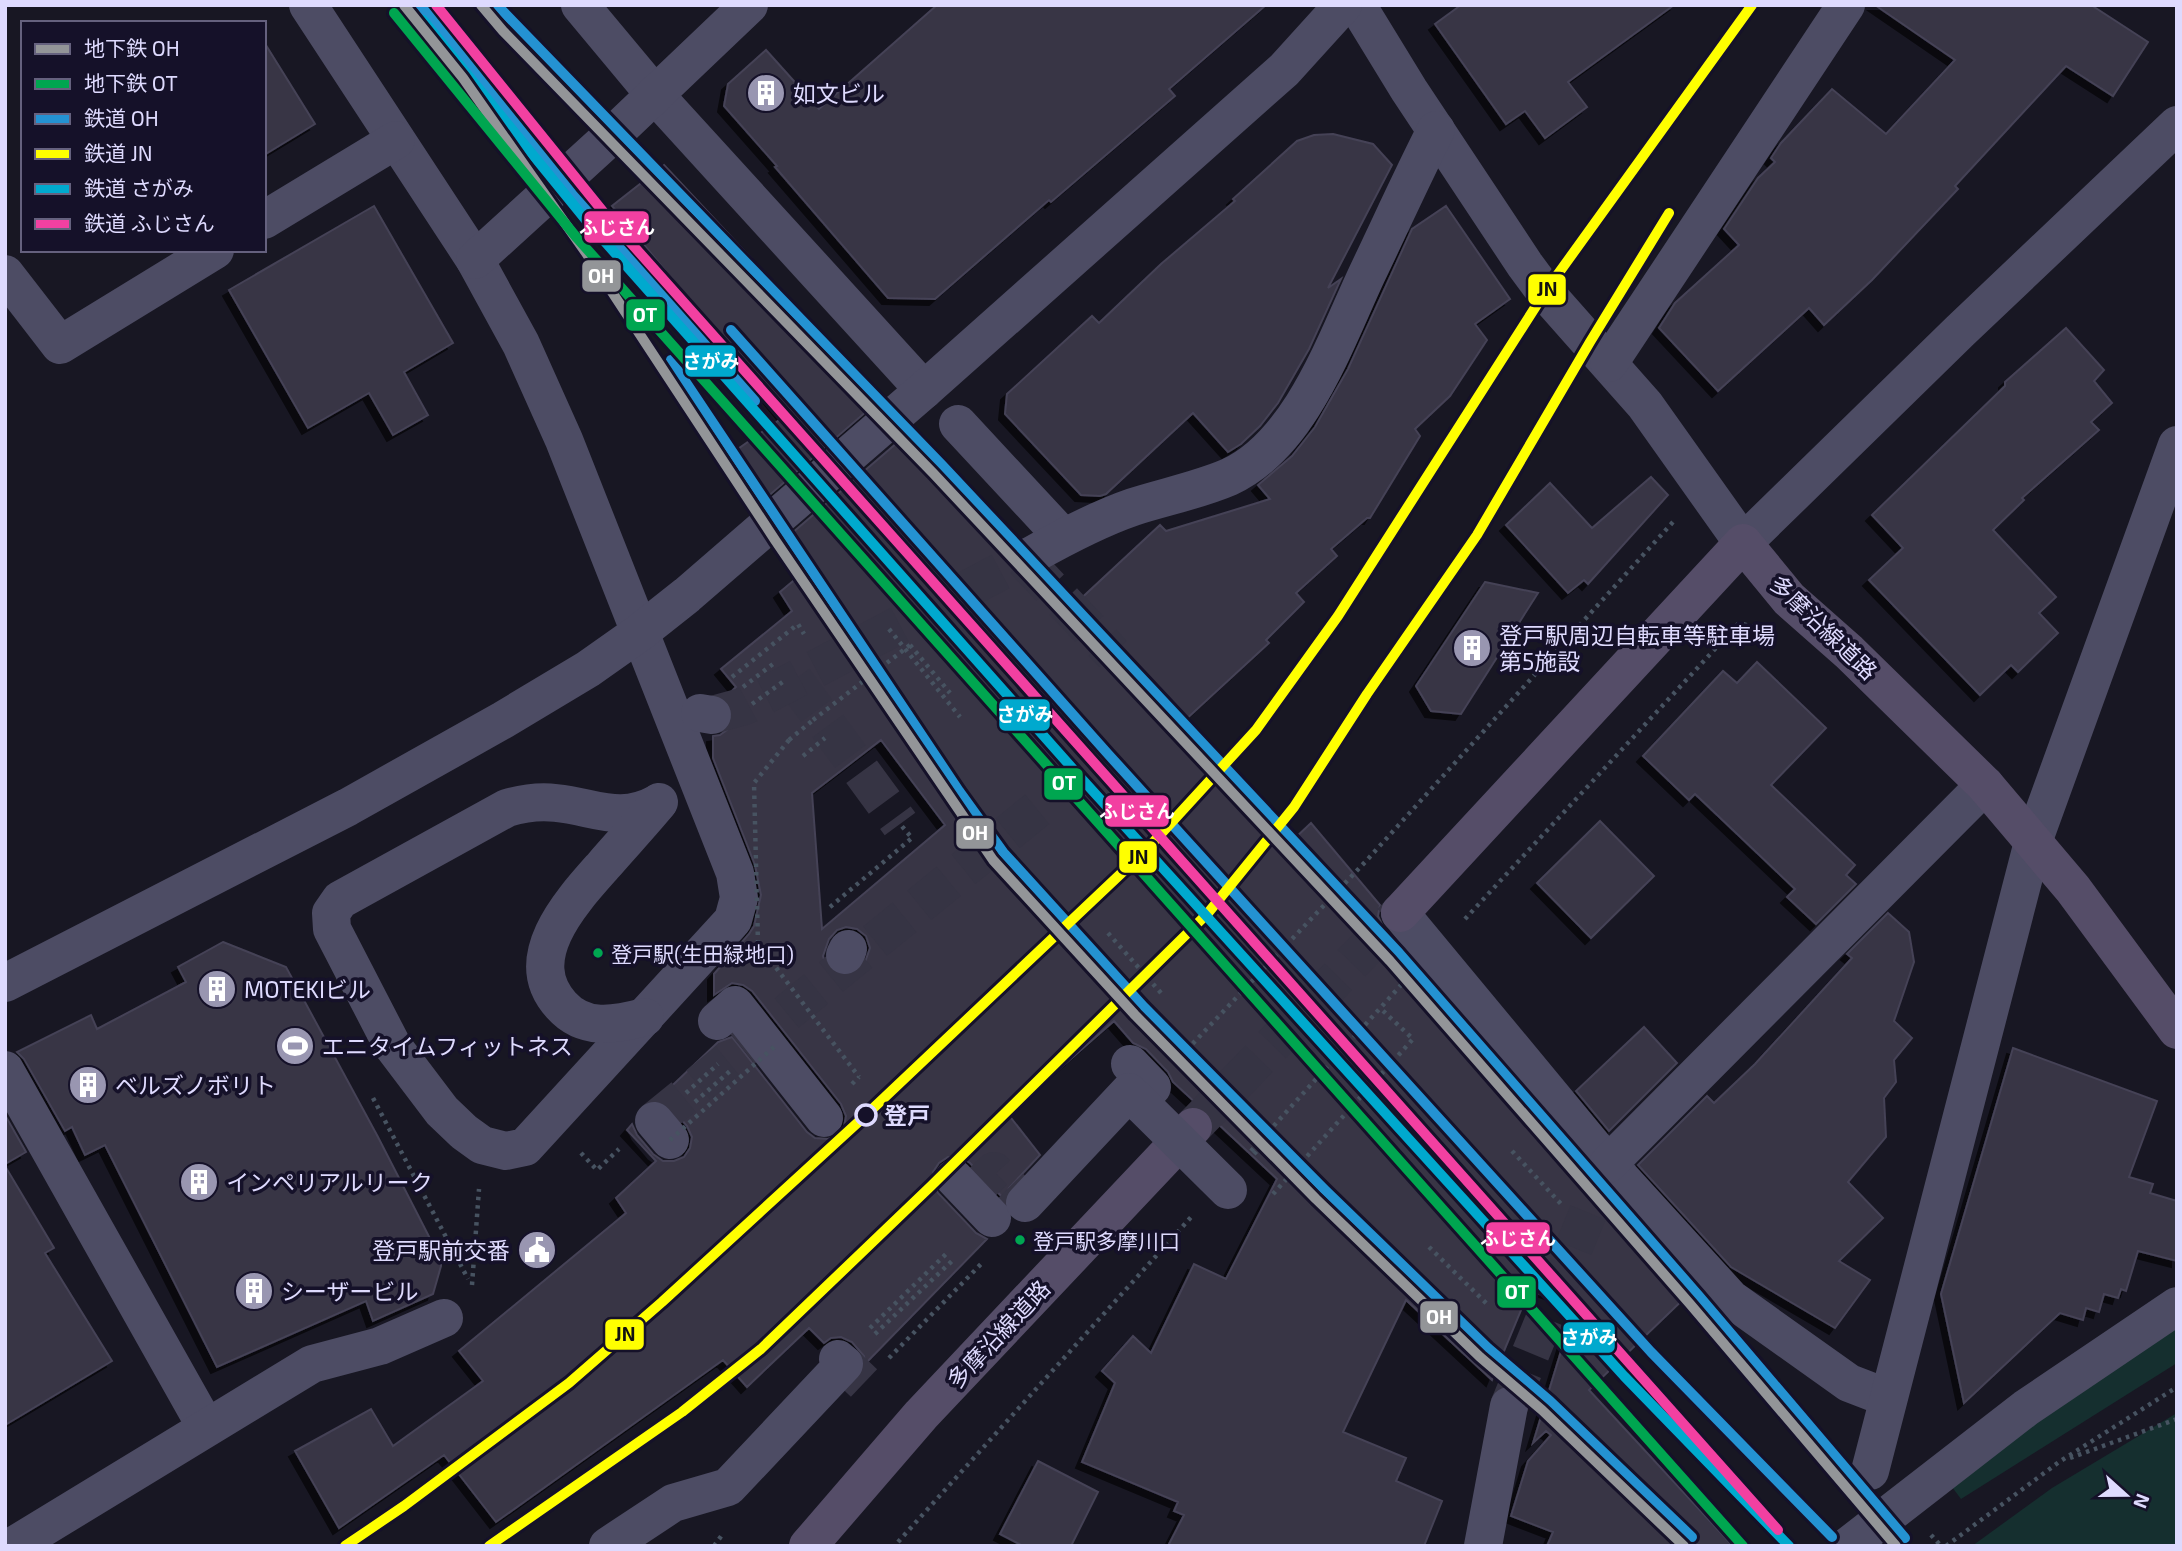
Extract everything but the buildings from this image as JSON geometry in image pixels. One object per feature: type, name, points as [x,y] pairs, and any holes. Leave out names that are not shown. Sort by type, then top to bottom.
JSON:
[{"type":"main road","name":"多摩沿線道路","points":[[1743,543],[1789,600],[1849,652],[1985,785],[2073,888],[2177,1030]]},
{"type":"main road","points":[[1400,913],[1743,543]]},
{"type":"main road","name":"多摩沿線道路","points":[[819,1543],[922,1415],[1193,1127]]},
{"type":"street","points":[[308,5],[475,260],[521,344],[564,440],[639,633],[704,712],[739,898],[733,920],[525,1147],[506,1151],[482,1145],[442,1111],[393,1045],[332,929],[331,913],[340,900],[508,807],[530,802],[556,803],[621,815],[643,811],[658,803]]},
{"type":"street","points":[[580,5],[656,94],[924,390]]},
{"type":"street","points":[[475,260],[749,5]]},
{"type":"street","points":[[5,984],[360,800],[588,670],[639,633],[687,595],[924,390],[1284,70],[1343,5]]},
{"type":"street","points":[[1357,5],[1532,274],[1645,405],[1743,543],[1959,331],[2177,125]]},
{"type":"street","points":[[1609,363],[1846,5]]},
{"type":"street","points":[[958,424],[1048,546],[1129,509],[1230,476],[1261,456],[1286,430],[1306,401],[1436,130]]},
{"type":"street","points":[[266,219],[396,140]]},
{"type":"street","points":[[5,274],[60,345],[212,252]]},
{"type":"street","points":[[1870,1471],[2033,842],[2177,445]]},
{"type":"street","points":[[645,1017],[617,1025],[591,1024],[570,1015],[554,997],[546,977],[546,954],[556,925],[572,901],[658,803],[677,776],[704,712]]},
{"type":"street","points":[[1608,1164],[1985,785]]},
{"type":"street","points":[[1400,913],[1608,1164],[1731,1299],[1849,1383],[1888,1398]]},
{"type":"street","points":[[717,1021],[735,1005],[824,1118]]},
{"type":"street","points":[[5,1070],[206,1427]]},
{"type":"street","points":[[954,1178],[1002,1225],[1129,1092],[1214,1199]]},
{"type":"street","points":[[1848,1546],[2026,1408],[2177,1306]]},
{"type":"street","points":[[13,1546],[312,1364],[380,1346],[444,1318]]},
{"type":"street","points":[[608,1546],[673,1503],[728,1487],[841,1361]]},
{"type":"street","points":[[1483,1546],[1508,1406]]},
{"type":"path","points":[[1141,1075],[1367,860],[1678,517]]},
{"type":"path","points":[[1465,919],[1739,623],[1760,629]]},
{"type":"path","points":[[704,712],[798,624],[804,634]]},
{"type":"path","points":[[889,629],[960,717]]},
{"type":"path","points":[[859,1077],[758,944],[754,783],[789,740],[910,645],[950,693]]},
{"type":"path","points":[[740,690],[773,664]]},
{"type":"path","points":[[752,704],[784,681]]},
{"type":"path","points":[[803,756],[825,738]]},
{"type":"path","points":[[821,915],[912,838],[900,824]]},
{"type":"path","points":[[1108,933],[1161,993]]},
{"type":"path","points":[[1246,1157],[1276,1128],[1382,1010],[1403,982]]},
{"type":"path","points":[[1273,1194],[1413,1040],[1382,1010]]},
{"type":"path","points":[[662,1131],[766,1042]]},
{"type":"path","points":[[662,1131],[766,1042]]},
{"type":"path","points":[[662,1131],[766,1042]]},
{"type":"path","points":[[369,1089],[471,1286],[479,1181]]},
{"type":"path","points":[[400,1151],[411,1145]]},
{"type":"path","points":[[578,1151],[597,1170],[624,1145]]},
{"type":"path","points":[[1513,1151],[1562,1205]]},
{"type":"path","points":[[898,1542],[1214,1199]]},
{"type":"path","points":[[884,1363],[1002,1225]]},
{"type":"path","points":[[1429,1247],[1487,1304]]},
{"type":"path","points":[[841,1361],[947,1254]]},
{"type":"path","points":[[841,1361],[953,1260]]},
{"type":"path","points":[[1946,1546],[2059,1462],[2177,1387]]},
{"type":"path","points":[[2059,1462],[2177,1419]]},
{"type":"path","points":[[714,1546],[723,1535]]},
{"type":"green space","points":[[2177,1327],[2177,1363],[1961,1499],[1949,1483]]},
{"type":"green space","points":[[2177,1413],[2177,1546],[1972,1546],[2052,1488]]},
{"type":"tunnel","points":[[712,715],[745,706],[1032,555]]},
{"type":"tunnel","points":[[1024,560],[1113,654]]},
{"type":"tunnel","points":[[794,680],[900,824]]},
{"type":"tunnel","points":[[654,1121],[1051,798]]},
{"type":"tunnel","points":[[1193,1127],[1400,913]]},
{"type":"tunnel","points":[[1509,1406],[1608,1164]]},
{"type":"tunnel","points":[[969,1195],[994,1171],[1025,1203]]},
{"type":"tunnel","points":[[844,1364],[864,1383]]},
{"type":"metro line","name":"OH","points":[[404,5],[463,78],[591,260],[775,540],[993,860],[1135,1015],[1316,1199],[1480,1357],[1542,1410],[1684,1546]]},
{"type":"metro line","name":"OH","points":[[481,5],[503,31],[933,473],[1390,961],[1690,1304],[1896,1546]]},
{"type":"metro line","name":"OT","points":[[394,13],[577,238],[1743,1546]]},
{"type":"rail line","name":"OH","points":[[420,5],[572,194],[755,401]]},
{"type":"rail line","name":"ふじさん","points":[[436,5],[605,214],[1778,1530]]},
{"type":"rail line","name":"OH","points":[[497,5],[942,465],[1399,953],[1699,1296],[1905,1538]]},
{"type":"rail line","name":"JN","points":[[345,1546],[404,1506],[569,1383],[662,1302],[866,1115],[1148,848],[1256,730],[1338,616],[1545,292],[1752,5]]},
{"type":"rail line","name":"さがみ","points":[[423,20],[590,225],[1081,778],[1624,1376],[1789,1546]]},
{"type":"rail line","name":"JN","points":[[489,1546],[682,1412],[761,1349],[1208,913],[1294,807],[1367,694],[1477,535],[1669,213]]},
{"type":"rail line","name":"OH","points":[[731,330],[1108,754],[1651,1352],[1832,1537]]},
{"type":"rail line","name":"OH","points":[[671,360],[959,791],[1003,852],[1144,1007],[1325,1190],[1488,1348],[1550,1401],[1692,1537]]},
{"type":"place","name":"如文ビル","points":[[766,93]]},
{"type":"place","name":"登戸駅周辺自転車等駐車場 第5施設","points":[[1472,648]]},
{"type":"place","name":"登戸駅(生田緑地口)","points":[[598,953]]},
{"type":"place","name":"MOTEKIビル","points":[[217,989]]},
{"type":"place","name":"エニタイムフィットネス","points":[[295,1046]]},
{"type":"place","name":"ベルズノボリト","points":[[88,1085]]},
{"type":"place","name":"登戸","points":[[866,1115]]},
{"type":"place","name":"インペリアルリーク","points":[[199,1182]]},
{"type":"place","name":"登戸駅多摩川口","points":[[1020,1240]]},
{"type":"place","name":"登戸駅前交番","points":[[537,1250]]},
{"type":"place","name":"シーザービル","points":[[254,1291]]}]
